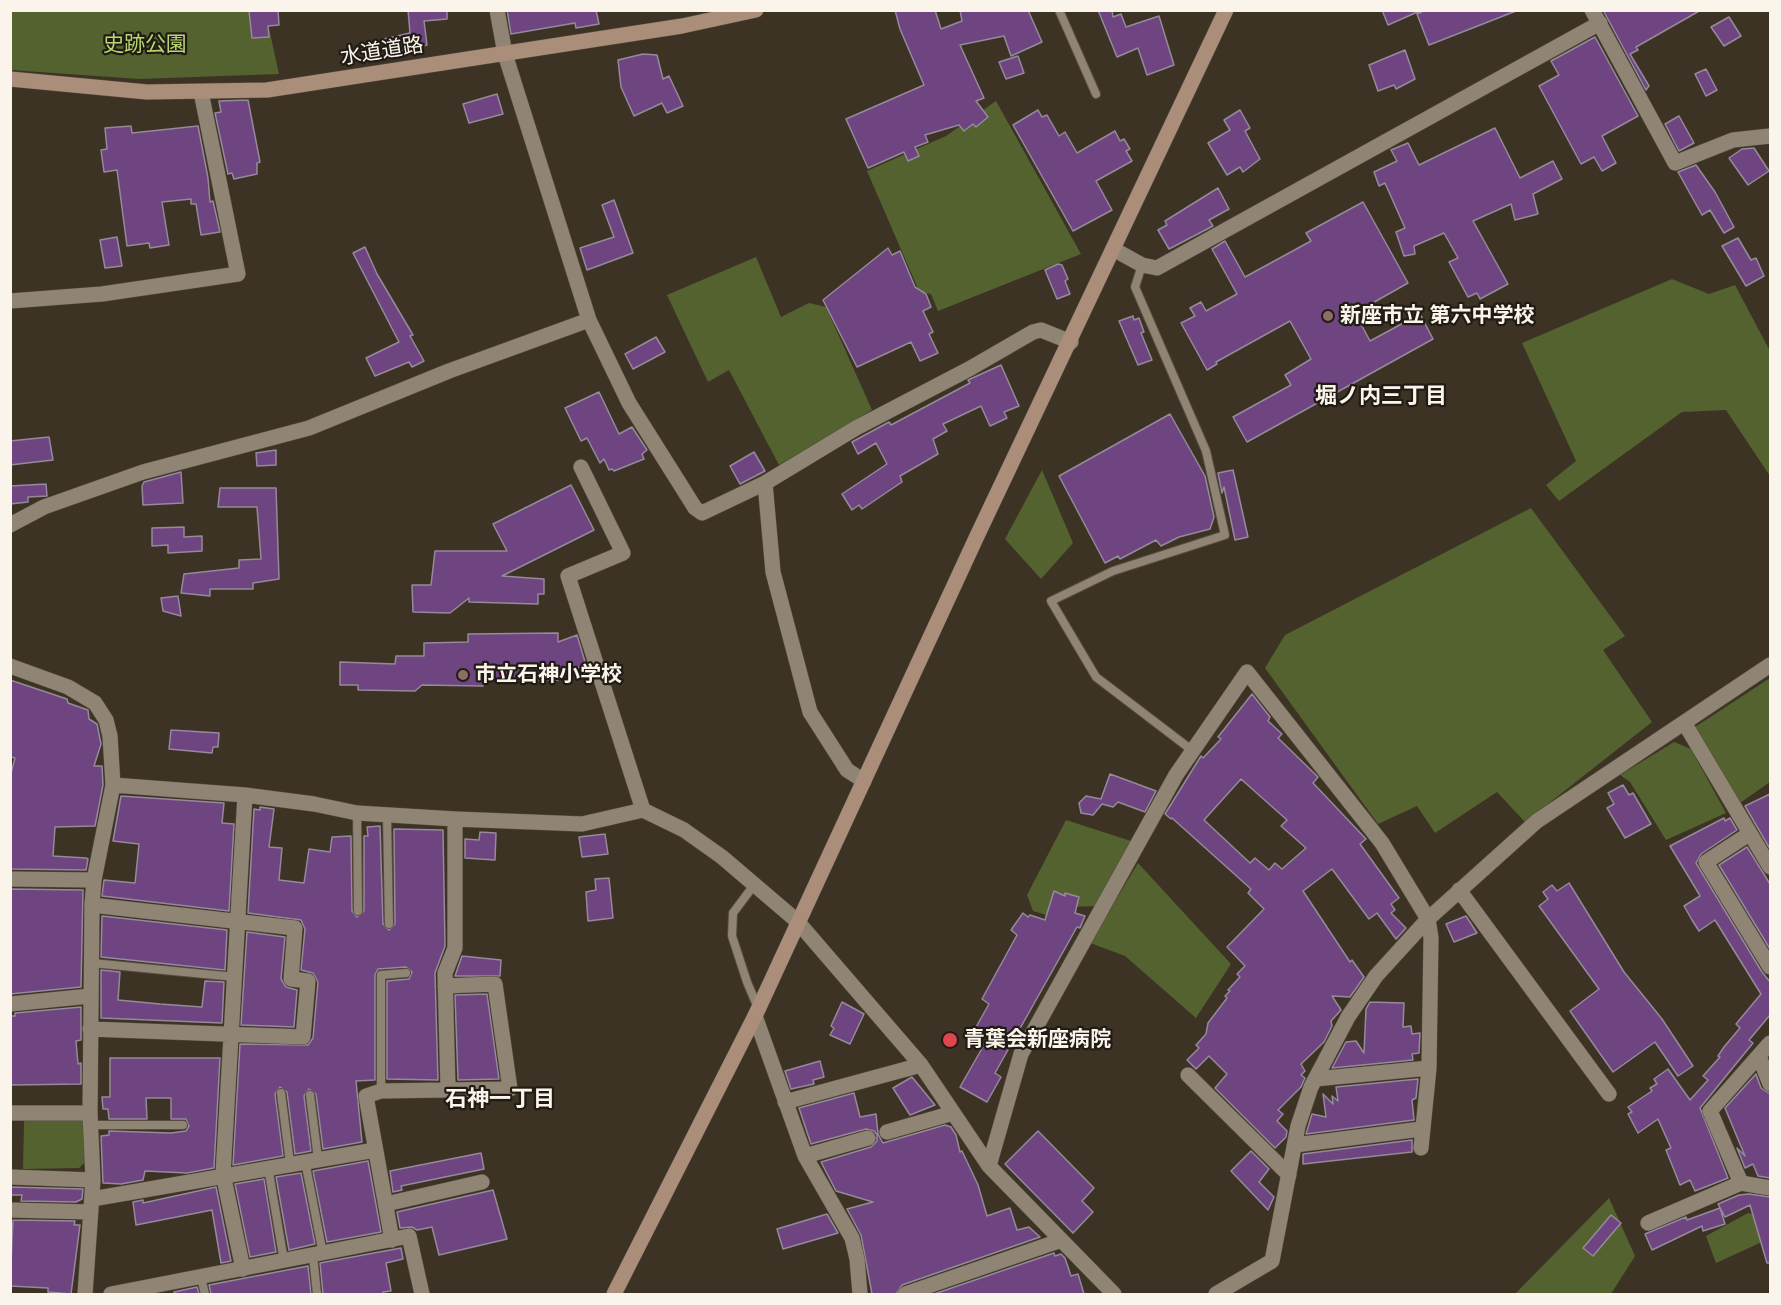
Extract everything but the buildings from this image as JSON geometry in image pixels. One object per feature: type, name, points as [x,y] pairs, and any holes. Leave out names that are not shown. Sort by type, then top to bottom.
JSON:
[{"type":"street","points":[[497,10],[506,54],[589,320],[629,403],[695,508],[702,513],[765,483],[856,428],[969,369],[1033,332],[1041,330],[1071,342]]},
{"type":"street","name":"水道道路","points":[[10,80],[46,81],[118,91],[267,90],[506,54],[701,22],[756,10]]},
{"type":"street","points":[[614,1294],[757,1012],[1226,10]]},
{"type":"street","points":[[1115,250],[1142,265],[1157,268],[1596,17],[1676,163],[1732,140],[1770,136]]},
{"type":"street","points":[[10,301],[102,294],[238,274],[201,92]]},
{"type":"street","points":[[10,525],[44,507],[143,472],[309,428],[449,372],[589,320]]},
{"type":"street","points":[[581,467],[623,553],[568,576],[643,810]]},
{"type":"street","points":[[765,483],[773,572],[810,712],[847,770],[864,781]]},
{"type":"street","points":[[1216,1294],[1272,1261],[1294,1145],[1315,1079],[1348,1017],[1376,976],[1428,918],[1537,821],[1770,665]]},
{"type":"street","points":[[10,666],[68,687],[94,703],[106,720],[110,736],[113,786],[94,880],[92,905],[90,1119],[93,1180],[86,1294]]},
{"type":"street","points":[[989,1166],[1021,1054],[1171,785],[1247,672],[1377,835],[1428,918],[1431,939],[1429,1068],[1421,1129],[1421,1148]]},
{"type":"street","points":[[1685,724],[1770,867]]},
{"type":"street","points":[[113,786],[245,795],[387,816],[582,824],[643,810],[684,830],[798,921],[889,1024],[921,1065],[989,1166],[1059,1241],[1111,1292]]},
{"type":"street","points":[[243,1269],[223,1174],[245,795]]},
{"type":"street","points":[[448,1088],[445,973],[455,948],[455,819]]},
{"type":"street","points":[[1749,834],[1706,862],[1770,968]]},
{"type":"street","points":[[10,879],[94,880]]},
{"type":"street","points":[[1460,890],[1609,1094]]},
{"type":"street","points":[[90,1029],[303,1037],[308,981],[291,980],[295,928],[92,905]]},
{"type":"street","points":[[392,1240],[366,1096],[381,1091],[448,1088],[510,1089],[495,984],[445,986]]},
{"type":"street","points":[[10,1004],[90,996]]},
{"type":"street","points":[[757,1012],[785,1102],[805,1156],[852,1238],[860,1294]]},
{"type":"street","points":[[1741,1183],[1710,1111],[1770,1043]]},
{"type":"street","points":[[1759,1056],[1770,1084]]},
{"type":"street","points":[[785,1102],[921,1065]]},
{"type":"street","points":[[1315,1079],[1429,1068]]},
{"type":"street","points":[[1188,1075],[1289,1175]]},
{"type":"street","points":[[10,1113],[90,1119]]},
{"type":"street","points":[[886,1132],[953,1113]]},
{"type":"street","points":[[1294,1145],[1421,1129]]},
{"type":"street","points":[[805,1156],[868,1138]]},
{"type":"street","points":[[10,1210],[91,1206],[223,1174],[375,1150]]},
{"type":"street","points":[[10,1177],[93,1180]]},
{"type":"street","points":[[386,1204],[482,1182]]},
{"type":"street","points":[[1648,1223],[1741,1183],[1770,1188]]},
{"type":"street","points":[[111,1294],[409,1236],[422,1294]]},
{"type":"street","points":[[904,1294],[1059,1241]]},
{"type":"street","points":[[1092,1294],[1111,1292]]},
{"type":"lane","points":[[1059,10],[1096,94]]},
{"type":"lane","points":[[1142,265],[1135,287],[1206,451],[1225,535],[1113,570],[1051,601],[1096,678],[1193,751]]},
{"type":"lane","points":[[357,813],[358,911]]},
{"type":"lane","points":[[387,816],[389,924]]},
{"type":"lane","points":[[754,885],[733,913],[732,936],[757,1012]]},
{"type":"lane","points":[[92,963],[235,977]]},
{"type":"lane","points":[[381,1091],[381,975],[406,973]]},
{"type":"lane","points":[[281,1093],[305,1161],[318,1255],[317,1294]]},
{"type":"lane","points":[[305,1161],[310,1095]]},
{"type":"lane","points":[[90,1119],[183,1125]]},
{"type":"lane","points":[[268,1167],[284,1261]]},
{"type":"lane","points":[[201,1278],[205,1294]]},
{"type":"green space","name":"史跡公園","points":[[265,10],[279,74],[139,79],[11,70],[11,11]]},
{"type":"green space","points":[[996,101],[1081,254],[938,311],[931,294],[919,291],[867,171],[946,136]]},
{"type":"green space","points":[[756,257],[781,317],[809,303],[826,307],[872,410],[779,465],[729,370],[708,382],[667,295]]},
{"type":"green space","points":[[1672,279],[1709,294],[1735,285],[1770,351],[1770,476],[1726,410],[1682,412],[1559,501],[1546,485],[1576,461],[1522,343]]},
{"type":"green space","points":[[1042,470],[1073,543],[1041,579],[1005,539]]},
{"type":"green space","points":[[1531,508],[1625,636],[1603,650],[1652,722],[1525,822],[1497,792],[1435,833],[1417,806],[1378,824],[1265,668],[1285,635]]},
{"type":"green space","points":[[1770,678],[1770,782],[1740,803],[1695,727]]},
{"type":"green space","points":[[1674,742],[1691,749],[1726,813],[1666,840],[1630,782],[1620,775]]},
{"type":"green space","points":[[1066,820],[1134,842],[1099,906],[1064,907],[1050,916],[1033,911],[1027,895]]},
{"type":"green space","points":[[1138,863],[1231,964],[1196,1018],[1125,956],[1090,943]]},
{"type":"green space","points":[[88,1118],[87,1160],[79,1168],[23,1169],[24,1122],[26,1120]]},
{"type":"green space","points":[[1609,1198],[1635,1256],[1611,1294],[1515,1294]]},
{"type":"green space","points":[[1748,1213],[1753,1214],[1762,1242],[1716,1263],[1706,1236]]},
{"type":"place","name":"新座市立 第六中学校","points":[[1328,316]]},
{"type":"place","name":"市立石神小学校","points":[[463,675]]},
{"type":"place","name":"青葉会新座病院","points":[[950,1040]]},
{"type":"district","name":"堀ノ内三丁目","points":[[1381,397]]},
{"type":"district","name":"石神一丁目","points":[[500,1100]]}]
